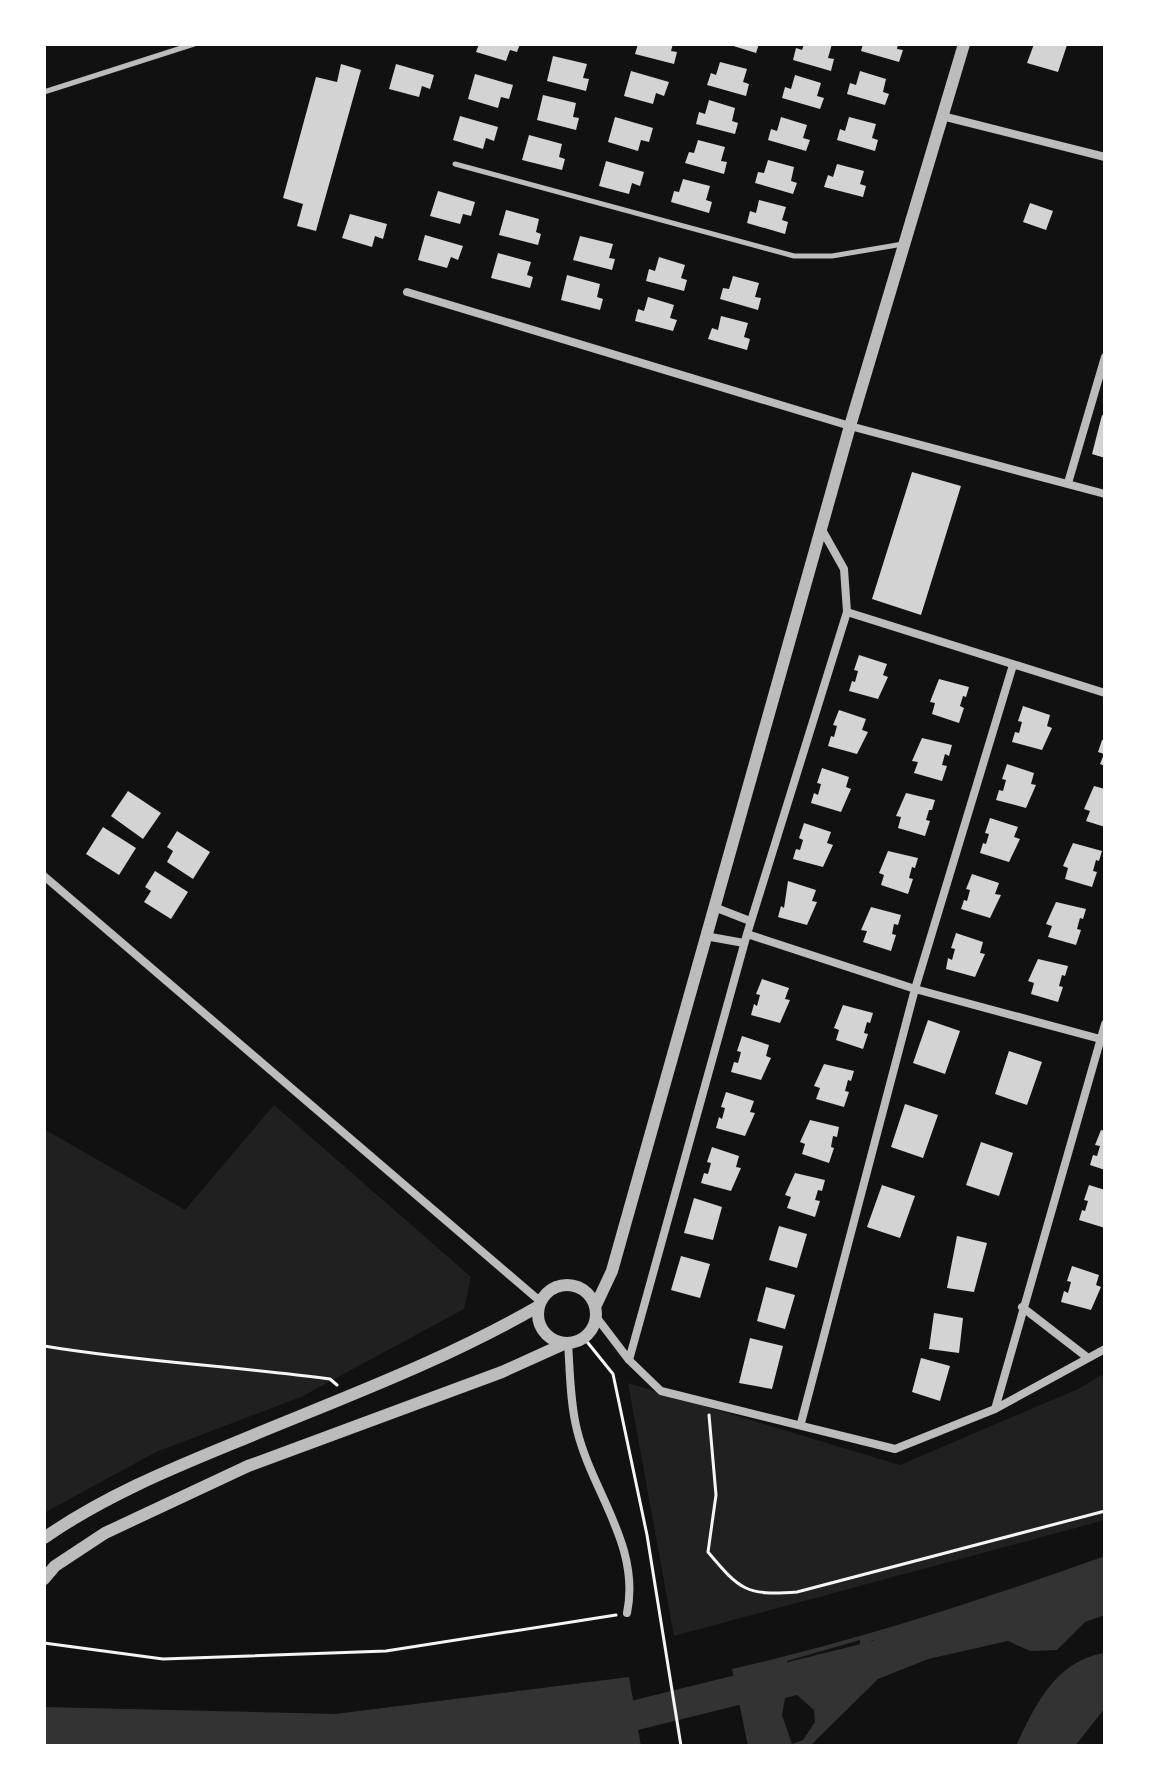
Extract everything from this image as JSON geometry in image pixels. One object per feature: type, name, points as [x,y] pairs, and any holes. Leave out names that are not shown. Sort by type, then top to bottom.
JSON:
[{"type":"street","points":[[44,1579],[55,1566],[105,1533],[248,1466],[502,1372],[584,1338],[612,1271],[821,527],[964,44]]},
{"type":"street","points":[[942,116],[1105,157]]},
{"type":"street","points":[[407,292],[850,426],[1105,494]]},
{"type":"street","points":[[1068,483],[1105,357]]},
{"type":"street","points":[[629,1360],[745,938],[847,612],[844,569],[821,527]]},
{"type":"street","points":[[847,612],[1105,693]]},
{"type":"street","points":[[801,1423],[915,989],[1013,665]]},
{"type":"street","points":[[44,876],[540,1304]]},
{"type":"street","points":[[714,907],[750,921]]},
{"type":"street","points":[[705,936],[745,938],[915,989],[1103,1039]]},
{"type":"street","points":[[995,1409],[1105,1024]]},
{"type":"street","points":[[567,1343],[545,1333],[538,1319],[540,1304],[548,1291],[566,1284],[586,1291],[596,1312],[629,1360],[661,1391],[801,1423],[895,1449],[995,1409],[1105,1349]]},
{"type":"street","points":[[44,1538],[83,1511],[154,1476],[471,1345],[540,1304]]},
{"type":"street","points":[[1022,1307],[1088,1358]]},
{"type":"street","points":[[567,1343],[576,1428],[588,1467],[621,1533],[630,1582],[627,1613]]},
{"type":"lane","points":[[44,92],[194,44]]},
{"type":"lane","points":[[455,164],[794,256],[832,256],[904,244]]},
{"type":"path","points":[[584,1338],[613,1374],[647,1535],[681,1746]]},
{"type":"path","points":[[44,1346],[111,1357],[227,1365],[330,1379],[350,1394]]},
{"type":"path","points":[[706,1403],[714,1443],[716,1495],[708,1552],[732,1580],[759,1595],[797,1592],[1105,1511]]},
{"type":"path","points":[[44,1643],[163,1659],[386,1651],[627,1613]]},
{"type":"shaded area","points":[[274,1105],[471,1277],[464,1309],[301,1397],[156,1452],[44,1513],[44,1129],[185,1210]]},
{"type":"shaded area","points":[[1105,1373],[1105,1520],[674,1636],[628,1383],[900,1465],[1078,1389]]},
{"type":"shaded area","points":[[1105,1556],[1105,1615],[1085,1622],[1057,1650],[1030,1651],[1008,1641],[928,1659],[878,1679],[810,1746],[748,1746],[732,1669],[873,1632]],"holes":[[[860,1640],[860,1649],[873,1640],[884,1658],[820,1685],[788,1684],[787,1661]],[[797,1695],[814,1710],[815,1722],[803,1740],[792,1744],[782,1715],[785,1698]]]},
{"type":"shaded area","points":[[1105,1653],[1105,1708],[1075,1746],[1016,1746],[1040,1700],[1060,1675],[1088,1657]]},
{"type":"shaded area","points":[[629,1677],[641,1746],[44,1746],[44,1707],[335,1714]]},
{"type":"building","points":[[479,44],[520,44],[517,52],[510,50],[506,61],[476,52]]},
{"type":"building","points":[[638,44],[673,44],[671,51],[677,52],[674,64],[635,54]]},
{"type":"building","points":[[727,44],[759,44],[756,53]]},
{"type":"building","points":[[804,44],[832,44],[828,58],[834,59],[831,71],[793,60],[796,48],[802,50]]},
{"type":"building","points":[[863,44],[898,44],[897,49],[903,50],[899,62],[861,51]]},
{"type":"building","points":[[1034,44],[1067,45],[1058,72],[1027,63]]},
{"type":"building","points":[[553,56],[587,64],[583,78],[589,79],[586,91],[547,81]]},
{"type":"building","points":[[720,62],[747,69],[743,82],[749,84],[746,96],[707,85],[711,73],[716,75]]},
{"type":"building","points":[[341,64],[361,70],[316,231],[297,226],[303,204],[283,198],[316,77],[337,82]]},
{"type":"building","points":[[396,64],[434,75],[430,89],[422,86],[419,97],[389,89]]},
{"type":"building","points":[[631,71],[669,82],[664,96],[656,93],[653,104],[624,96]]},
{"type":"building","points":[[860,71],[886,79],[883,92],[889,94],[885,105],[847,94],[850,83],[856,85]]},
{"type":"building","points":[[475,74],[513,85],[509,99],[501,97],[498,108],[468,99]]},
{"type":"building","points":[[795,75],[821,83],[817,96],[824,98],[820,109],[782,98],[785,87],[791,89]]},
{"type":"building","points":[[543,95],[576,103],[573,117],[579,118],[576,130],[537,120]]},
{"type":"building","points":[[709,100],[735,108],[732,121],[738,123],[735,134],[696,124],[699,112],[705,114]]},
{"type":"building","points":[[460,116],[498,127],[494,141],[486,138],[483,149],[453,140]]},
{"type":"building","points":[[615,117],[653,128],[649,142],[641,140],[638,151],[608,142]]},
{"type":"building","points":[[781,117],[807,125],[803,138],[810,140],[806,151],[768,140],[771,129],[777,131]]},
{"type":"building","points":[[849,117],[876,124],[872,138],[878,140],[875,151],[837,140],[840,129],[845,131]]},
{"type":"building","points":[[529,135],[562,144],[559,157],[565,159],[562,170],[522,160]]},
{"type":"building","points":[[698,140],[725,147],[721,161],[727,162],[724,174],[685,163],[689,152],[694,153]]},
{"type":"building","points":[[768,160],[794,167],[791,181],[797,183],[793,194],[755,183],[758,172],[764,173]]},
{"type":"building","points":[[606,161],[644,172],[640,186],[632,183],[629,194],[599,186]]},
{"type":"building","points":[[837,164],[864,171],[860,184],[866,186],[863,197],[824,187],[828,175],[833,177]]},
{"type":"building","points":[[683,179],[710,186],[706,200],[712,202],[709,213],[671,202],[674,191],[679,192]]},
{"type":"building","points":[[438,191],[475,202],[471,216],[463,214],[460,224],[430,216]]},
{"type":"building","points":[[759,200],[786,207],[782,220],[788,222],[785,234],[747,223],[750,211],[756,213]]},
{"type":"building","points":[[1030,203],[1053,211],[1046,230],[1023,222]]},
{"type":"building","points":[[506,210],[539,219],[536,232],[541,234],[538,245],[499,235]]},
{"type":"building","points":[[350,214],[387,224],[383,239],[375,236],[372,247],[342,238]]},
{"type":"building","points":[[425,235],[463,246],[458,260],[451,257],[447,268],[418,260]]},
{"type":"building","points":[[580,236],[613,244],[609,258],[615,259],[612,270],[573,260]]},
{"type":"building","points":[[498,253],[531,262],[527,275],[533,277],[530,288],[491,278]]},
{"type":"building","points":[[659,257],[685,265],[681,278],[687,280],[684,291],[646,281],[649,269],[655,271]]},
{"type":"building","points":[[567,275],[600,284],[597,297],[603,299],[600,310],[561,300]]},
{"type":"building","points":[[733,276],[759,283],[755,297],[761,298],[758,310],[720,299],[723,288],[729,289]]},
{"type":"building","points":[[648,297],[674,305],[670,318],[677,320],[673,331],[635,321],[638,309],[644,311]]},
{"type":"building","points":[[721,316],[748,323],[744,337],[750,339],[747,350],[708,339],[712,328],[718,330]]},
{"type":"building","points":[[1102,415],[1105,416],[1105,458],[1092,454]]},
{"type":"building","points":[[912,472],[961,486],[921,615],[872,599]]},
{"type":"building","points":[[859,655],[887,664],[883,675],[888,677],[878,699],[849,691],[852,681],[855,682],[858,671],[854,670]]},
{"type":"building","points":[[939,679],[969,687],[960,706],[964,708],[959,723],[932,714],[935,703],[930,702]]},
{"type":"building","points":[[1023,706],[1050,715],[1047,726],[1052,728],[1042,750],[1012,742],[1015,732],[1019,733],[1022,722],[1018,721]]},
{"type":"building","points":[[839,710],[866,719],[862,730],[868,732],[857,754],[828,746],[831,736],[834,737],[837,726],[833,725]]},
{"type":"building","points":[[922,738],[952,745],[949,756],[945,754],[942,765],[947,766],[942,781],[914,773],[918,762],[912,761]]},
{"type":"building","points":[[1102,740],[1105,740],[1105,766],[1100,764],[1104,754],[1098,752]]},
{"type":"building","points":[[1007,764],[1034,773],[1031,784],[1036,785],[1026,808],[996,800],[999,790],[1003,791],[1006,780],[1002,779]]},
{"type":"building","points":[[822,768],[849,777],[846,787],[851,789],[841,812],[811,803],[814,793],[818,795],[821,784],[817,783]]},
{"type":"building","points":[[1094,786],[1105,789],[1105,827],[1086,821],[1090,811],[1084,809]]},
{"type":"building","points":[[128,791],[161,813],[143,839],[111,816]]},
{"type":"building","points":[[906,793],[935,800],[926,820],[930,821],[925,836],[898,828],[901,817],[896,816]]},
{"type":"building","points":[[990,818],[1018,827],[1014,837],[1020,839],[1009,862],[980,853],[989,834],[985,833]]},
{"type":"building","points":[[804,823],[831,832],[827,843],[833,845],[823,867],[793,859],[796,849],[800,850],[803,840],[799,838]]},
{"type":"building","points":[[103,827],[136,848],[119,875],[86,854]]},
{"type":"building","points":[[177,831],[210,852],[193,879],[167,862],[173,851],[167,847]]},
{"type":"building","points":[[1073,843],[1102,851],[1099,861],[1096,860],[1093,871],[1097,872],[1092,887],[1065,879],[1068,868],[1063,866]]},
{"type":"building","points":[[888,851],[918,858],[915,868],[912,867],[909,878],[913,879],[908,894],[881,885],[884,875],[879,873]]},
{"type":"building","points":[[155,871],[188,892],[171,919],[144,902],[151,891],[145,887]]},
{"type":"building","points":[[972,874],[999,883],[995,894],[1001,895],[990,918],[961,909],[964,900],[967,901],[970,890],[966,889]]},
{"type":"building","points":[[788,881],[816,890],[812,901],[817,902],[807,925],[778,917],[781,906],[784,908]]},
{"type":"building","points":[[1056,902],[1086,909],[1083,919],[1080,918],[1077,929],[1081,930],[1076,945],[1048,937],[1052,926],[1046,924]]},
{"type":"building","points":[[871,907],[901,915],[898,925],[894,924],[892,934],[896,935],[891,951],[863,942],[867,931],[861,930]]},
{"type":"building","points":[[956,933],[983,942],[980,953],[985,954],[975,977],[946,969],[948,958],[952,960],[955,949],[951,948]]},
{"type":"building","points":[[1038,959],[1068,966],[1065,976],[1062,975],[1059,986],[1063,987],[1058,1002],[1031,994],[1034,983],[1028,981]]},
{"type":"building","points":[[762,979],[789,988],[785,999],[790,1000],[780,1023],[751,1015],[754,1004],[757,1006],[760,995],[756,994]]},
{"type":"building","points":[[843,1005],[873,1013],[870,1023],[867,1022],[864,1033],[868,1034],[863,1049],[836,1040],[839,1030],[834,1028]]},
{"type":"building","points":[[928,1020],[960,1031],[945,1074],[913,1063]]},
{"type":"building","points":[[742,1036],[769,1045],[766,1056],[771,1058],[761,1080],[731,1072],[734,1062],[738,1063],[741,1052],[737,1051]]},
{"type":"building","points":[[1009,1051],[1042,1062],[1027,1105],[995,1094]]},
{"type":"building","points":[[824,1064],[854,1071],[851,1081],[848,1080],[845,1091],[849,1092],[844,1107],[816,1099],[820,1088],[814,1086]]},
{"type":"building","points":[[726,1092],[754,1101],[750,1112],[755,1113],[745,1136],[716,1128],[719,1117],[722,1119],[725,1108],[721,1107]]},
{"type":"building","points":[[905,1104],[938,1115],[923,1158],[891,1147]]},
{"type":"building","points":[[810,1120],[839,1127],[837,1137],[833,1136],[831,1147],[834,1148],[829,1163],[802,1154],[805,1144],[800,1142]]},
{"type":"building","points":[[1101,1130],[1105,1131],[1105,1170],[1090,1165],[1093,1155],[1097,1156],[1100,1146],[1095,1145]]},
{"type":"building","points":[[981,1142],[1013,1153],[999,1196],[966,1185]]},
{"type":"building","points":[[712,1147],[739,1156],[736,1167],[741,1168],[731,1191],[701,1183],[704,1173],[708,1174],[711,1163],[707,1162]]},
{"type":"building","points":[[795,1173],[825,1180],[815,1200],[820,1201],[815,1217],[787,1208],[791,1197],[785,1195]]},
{"type":"building","points":[[882,1185],[915,1196],[900,1238],[867,1227]]},
{"type":"building","points":[[1089,1185],[1105,1190],[1105,1228],[1079,1220],[1088,1201],[1084,1200]]},
{"type":"building","points":[[694,1198],[722,1207],[713,1240],[684,1233]]},
{"type":"building","points":[[779,1226],[807,1234],[797,1268],[769,1260]]},
{"type":"building","points":[[957,1236],[987,1243],[974,1292],[947,1288]]},
{"type":"building","points":[[681,1256],[710,1264],[700,1298],[671,1290]]},
{"type":"building","points":[[1072,1266],[1099,1275],[1096,1285],[1101,1287],[1091,1310],[1061,1302],[1064,1291],[1068,1293],[1071,1282],[1067,1281]]},
{"type":"building","points":[[766,1287],[795,1295],[785,1329],[757,1321]]},
{"type":"building","points":[[934,1313],[963,1318],[959,1353],[929,1349]]},
{"type":"building","points":[[750,1338],[783,1346],[772,1389],[739,1383]]},
{"type":"building","points":[[921,1358],[950,1366],[940,1401],[912,1392]]},
{"type":"waterway","points":[[596,1725],[919,1645]]}]
